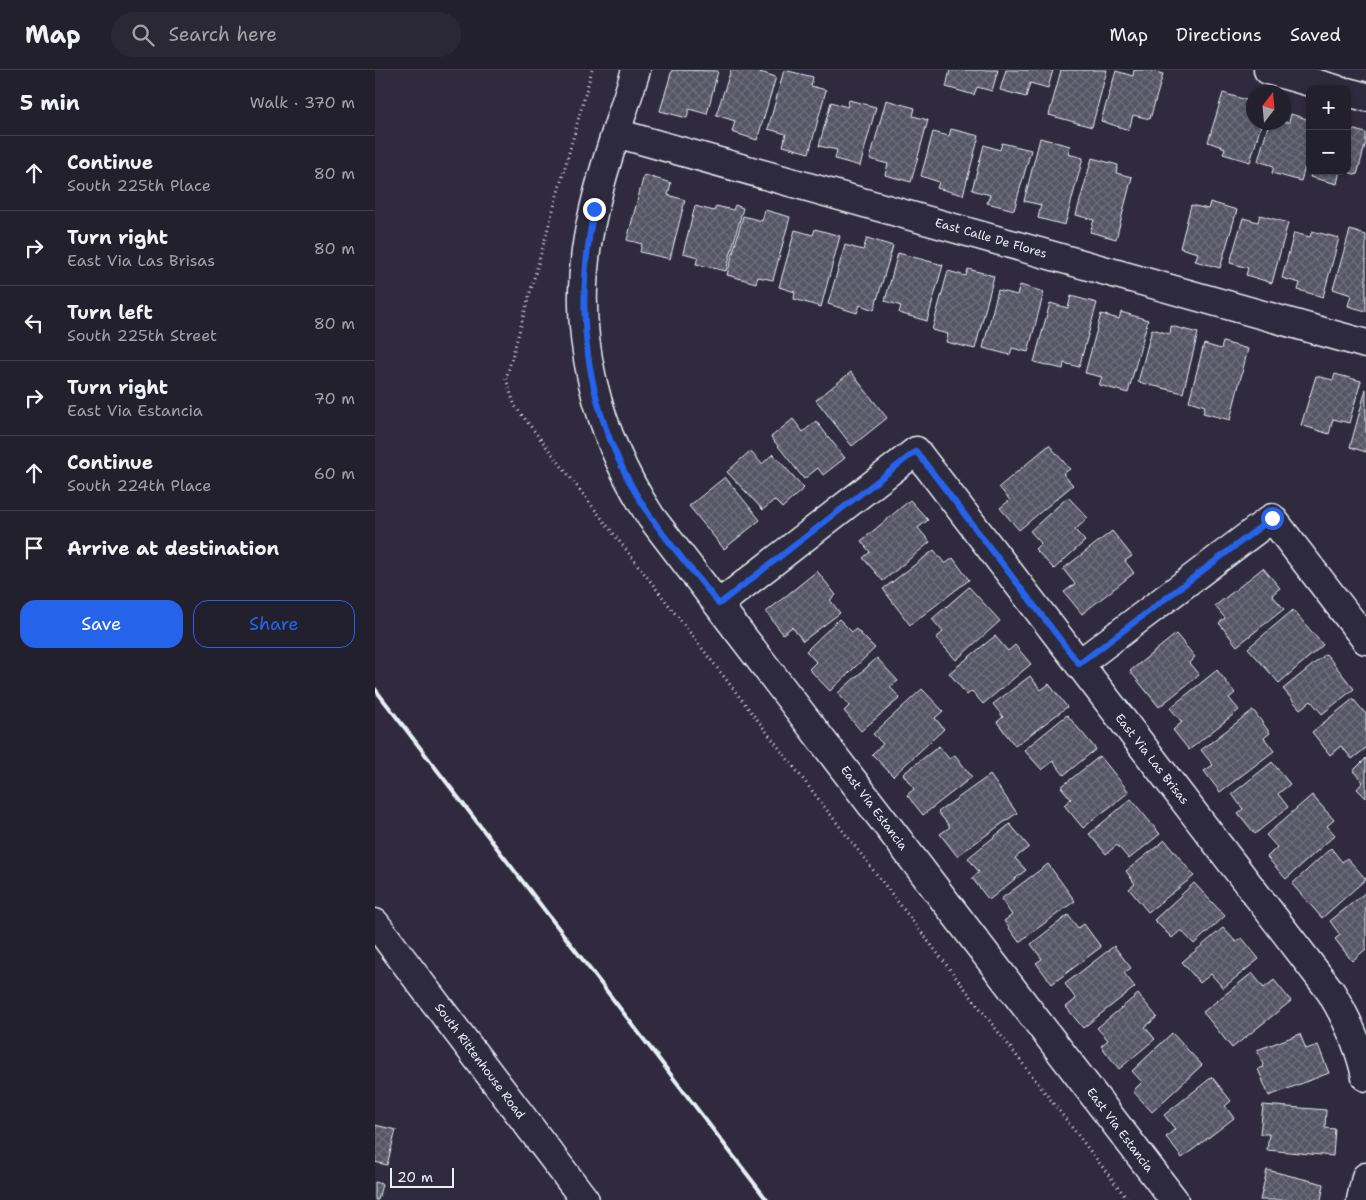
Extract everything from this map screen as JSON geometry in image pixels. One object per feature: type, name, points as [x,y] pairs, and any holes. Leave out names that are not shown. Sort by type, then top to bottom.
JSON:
[{"type":"street","name":"East Via Estancia","points":[[636,70],[594,209],[584,275],[585,339],[597,403],[621,465],[635,493],[1173,1200]]},
{"type":"street","points":[[1268,70],[1321,85]]},
{"type":"street","points":[[1351,93],[1366,97]]},
{"type":"street","name":"East Calle De Flores","points":[[616,133],[1366,344]]},
{"type":"street","name":"East Via Las Brisas","points":[[719,604],[916,451],[1331,992],[1346,1016],[1357,1041],[1366,1077]]},
{"type":"street","points":[[1079,664],[1272,518],[1366,640]]},
{"type":"street","name":"South Rittenhouse Road","points":[[375,923],[585,1200]]},
{"type":"street","points":[[1361,1200],[1366,1177]]},
{"type":"building","points":[[672,70],[718,71],[707,114],[689,109],[687,118],[660,111]]},
{"type":"building","points":[[731,70],[761,70],[760,72],[776,77],[757,140],[732,132],[735,121],[716,115]]},
{"type":"building","points":[[784,70],[813,77],[811,86],[826,90],[809,153],[783,146],[786,134],[768,129]]},
{"type":"building","points":[[950,70],[998,70],[992,91],[977,87],[974,95],[946,87]]},
{"type":"building","points":[[1006,70],[1053,70],[1048,88],[1030,83],[1026,97],[1000,90]]},
{"type":"building","points":[[1061,70],[1107,70],[1092,127],[1049,115]]},
{"type":"building","points":[[1134,70],[1148,70],[1163,74],[1150,119],[1133,115],[1129,130],[1101,121],[1116,71],[1133,76]]},
{"type":"building","points":[[1223,93],[1246,100],[1246,130],[1260,130],[1250,162],[1223,154],[1225,148],[1208,142]]},
{"type":"building","points":[[849,100],[876,107],[860,166],[835,159],[837,150],[819,146],[831,102],[847,107]]},
{"type":"building","points":[[886,100],[915,108],[913,116],[928,120],[911,182],[885,175],[888,164],[870,159]]},
{"type":"building","points":[[1291,114],[1306,119],[1306,164],[1301,181],[1272,173],[1274,166],[1258,161],[1267,130],[1291,130]]},
{"type":"building","points":[[951,129],[979,136],[963,195],[937,188],[939,182],[921,176],[933,132],[949,136]]},
{"type":"building","points":[[1351,129],[1366,133],[1366,142],[1357,175],[1351,173]]},
{"type":"building","points":[[1040,138],[1070,146],[1068,154],[1083,158],[1065,225],[1038,218],[1041,205],[1024,201]]},
{"type":"building","points":[[1002,143],[1031,150],[1014,210],[987,203],[990,195],[972,190],[984,145],[1000,150]]},
{"type":"building","points":[[1092,158],[1118,165],[1116,173],[1132,177],[1116,239],[1090,232],[1094,220],[1076,215]]},
{"type":"building","points":[[644,175],[671,183],[668,195],[685,200],[670,259],[640,252],[642,244],[627,240]]},
{"type":"building","points":[[1311,175],[1339,175],[1337,184],[1310,177]]},
{"type":"building","points":[[1210,202],[1237,210],[1220,268],[1195,261],[1198,253],[1180,248],[1191,205],[1208,209]]},
{"type":"building","points":[[735,205],[743,208],[726,271],[696,264],[698,257],[683,253],[695,206],[714,211],[716,206],[733,210]]},
{"type":"building","points":[[765,210],[790,217],[773,280],[758,277],[756,283],[727,275],[743,216],[762,221]]},
{"type":"building","points":[[1260,215],[1288,223],[1272,283],[1246,275],[1248,268],[1230,263],[1243,218],[1258,222]]},
{"type":"building","points":[[815,229],[840,236],[821,307],[794,299],[795,292],[779,287],[795,230],[813,235]]},
{"type":"building","points":[[1350,230],[1366,235],[1366,311],[1348,306],[1351,295],[1333,289]]},
{"type":"building","points":[[1312,231],[1339,238],[1323,297],[1298,290],[1300,283],[1282,278],[1294,233],[1310,237]]},
{"type":"building","points":[[867,238],[893,246],[874,310],[860,305],[857,313],[828,304],[845,245],[863,250]]},
{"type":"building","points":[[898,253],[943,265],[927,321],[899,313],[901,306],[885,301]]},
{"type":"building","points":[[968,269],[994,276],[975,349],[946,342],[948,334],[932,330],[948,271],[966,276]]},
{"type":"building","points":[[1020,285],[1044,292],[1028,352],[1012,348],[1010,355],[983,348],[998,290],[1017,295]]},
{"type":"building","points":[[1071,296],[1097,303],[1079,367],[1064,363],[1063,369],[1034,362],[1050,303],[1068,308]]},
{"type":"building","points":[[1121,312],[1148,320],[1128,393],[1099,385],[1102,377],[1085,373],[1101,314],[1119,319]]},
{"type":"building","points":[[1171,326],[1198,333],[1183,393],[1138,382],[1152,329],[1170,334]]},
{"type":"building","points":[[1223,342],[1248,349],[1230,420],[1203,413],[1205,406],[1189,401],[1204,344],[1221,349]]},
{"type":"building","points":[[851,372],[887,418],[852,446],[816,400]]},
{"type":"building","points":[[1335,374],[1361,381],[1349,423],[1333,419],[1329,434],[1301,425],[1316,376],[1333,380]]},
{"type":"building","points":[[1366,389],[1366,452],[1350,447]]},
{"type":"building","points":[[793,419],[803,432],[816,421],[845,458],[823,475],[818,468],[804,479],[771,437]]},
{"type":"building","points":[[1049,445],[1070,469],[1063,474],[1073,485],[1019,530],[1000,508],[1010,500],[999,487]]},
{"type":"building","points":[[750,451],[762,464],[773,454],[804,488],[782,508],[774,500],[763,510],[727,472]]},
{"type":"building","points":[[725,477],[760,520],[724,549],[689,506]]},
{"type":"building","points":[[1068,497],[1088,518],[1075,530],[1085,541],[1054,569],[1035,549],[1041,543],[1030,531]]},
{"type":"building","points":[[910,500],[928,520],[918,528],[930,542],[883,581],[863,558],[870,552],[861,541]]},
{"type":"building","points":[[1112,531],[1132,556],[1125,561],[1134,573],[1082,614],[1064,592],[1075,584],[1063,569]]},
{"type":"building","points":[[934,550],[945,564],[953,558],[969,580],[910,625],[883,589]]},
{"type":"building","points":[[1263,568],[1280,588],[1272,595],[1284,609],[1237,646],[1219,623],[1225,618],[1215,606]]},
{"type":"building","points":[[817,571],[836,595],[830,600],[840,613],[803,641],[792,627],[783,634],[766,612]]},
{"type":"building","points":[[969,587],[1000,621],[956,660],[936,638],[943,632],[932,619]]},
{"type":"building","points":[[1293,610],[1323,645],[1279,683],[1248,648]]},
{"type":"building","points":[[839,619],[852,632],[856,629],[875,648],[830,691],[809,669],[816,662],[806,651]]},
{"type":"building","points":[[1176,634],[1195,657],[1189,663],[1199,675],[1159,707],[1130,671]]},
{"type":"building","points":[[995,636],[1008,651],[1015,645],[1031,664],[983,704],[972,691],[967,695],[949,673]]},
{"type":"building","points":[[1326,654],[1354,689],[1322,714],[1311,701],[1300,709],[1283,689]]},
{"type":"building","points":[[877,658],[898,681],[890,687],[900,698],[861,731],[844,711],[849,706],[838,693]]},
{"type":"building","points":[[1217,670],[1235,693],[1229,698],[1239,710],[1189,750],[1173,730],[1182,722],[1170,708]]},
{"type":"building","points":[[1030,676],[1041,690],[1049,684],[1067,707],[1015,746],[997,722],[1003,717],[993,704]]},
{"type":"building","points":[[922,689],[943,711],[935,718],[944,729],[893,776],[872,754],[883,744],[873,734]]},
{"type":"building","points":[[1353,699],[1366,714],[1366,748],[1352,759],[1341,746],[1330,755],[1312,732]]},
{"type":"building","points":[[1253,710],[1270,733],[1264,738],[1274,751],[1220,792],[1204,771],[1213,765],[1201,750]]},
{"type":"building","points":[[1067,715],[1096,749],[1064,775],[1053,761],[1042,770],[1024,750]]},
{"type":"building","points":[[939,746],[949,759],[955,755],[972,777],[923,815],[907,795],[914,789],[903,774]]},
{"type":"building","points":[[1100,756],[1129,792],[1083,828],[1064,805],[1071,799],[1061,787]]},
{"type":"building","points":[[1366,758],[1366,798],[1357,789],[1363,782],[1353,771]]},
{"type":"building","points":[[1272,762],[1290,784],[1278,794],[1288,807],[1255,834],[1238,813],[1243,809],[1232,794]]},
{"type":"building","points":[[990,775],[1017,813],[957,856],[940,834],[950,827],[938,812]]},
{"type":"building","points":[[1312,795],[1334,820],[1327,826],[1335,835],[1286,879],[1267,857],[1277,847],[1266,835]]},
{"type":"building","points":[[1131,799],[1160,834],[1129,859],[1117,845],[1106,854],[1089,834]]},
{"type":"building","points":[[1010,824],[1029,847],[1015,858],[1026,870],[989,900],[972,878],[979,872],[968,858]]},
{"type":"building","points":[[1165,840],[1194,876],[1148,912],[1129,889],[1135,884],[1126,871]]},
{"type":"building","points":[[1331,848],[1342,862],[1347,858],[1366,879],[1322,918],[1292,884]]},
{"type":"building","points":[[1048,864],[1075,901],[1019,942],[1004,921],[1012,915],[1001,899]]},
{"type":"building","points":[[1194,883],[1225,916],[1194,944],[1181,930],[1172,938],[1154,920]]},
{"type":"building","points":[[1366,892],[1366,949],[1352,961],[1335,939],[1340,935],[1330,921]]},
{"type":"building","points":[[1068,915],[1078,928],[1084,924],[1101,947],[1052,984],[1036,963],[1042,959],[1031,944]]},
{"type":"building","points":[[1223,928],[1236,942],[1242,938],[1259,959],[1223,988],[1211,974],[1200,983],[1182,962]]},
{"type":"building","points":[[1114,946],[1131,968],[1124,973],[1135,987],[1083,1028],[1066,1007],[1076,999],[1065,984]]},
{"type":"building","points":[[1252,973],[1264,988],[1274,980],[1291,1001],[1232,1048],[1203,1012]]},
{"type":"building","points":[[1138,994],[1157,1017],[1145,1027],[1155,1039],[1119,1069],[1101,1046],[1108,1040],[1097,1028]]},
{"type":"building","points":[[1172,1033],[1202,1065],[1152,1112],[1133,1091],[1142,1082],[1132,1071]]},
{"type":"building","points":[[1300,1034],[1306,1049],[1318,1045],[1329,1073],[1269,1096],[1258,1069],[1264,1067],[1257,1050]]},
{"type":"building","points":[[1212,1077],[1231,1101],[1225,1106],[1234,1118],[1182,1158],[1166,1137],[1175,1129],[1164,1115]]},
{"type":"building","points":[[1263,1105],[1326,1110],[1325,1128],[1335,1129],[1333,1156],[1267,1150],[1269,1134],[1260,1134]]},
{"type":"building","points":[[375,1125],[396,1130],[387,1165],[375,1162]]},
{"type":"building","points":[[1267,1170],[1324,1184],[1321,1200],[1260,1200]]},
{"type":"building","points":[[375,1182],[382,1184],[378,1200],[375,1200]]},
{"type":"railway","points":[[375,689],[767,1200]]},
{"type":"route","points":[[594,209],[584,275],[583,306],[589,367],[597,403],[607,433],[635,493],[719,604],[916,451],[1079,664],[1272,518]]}]
